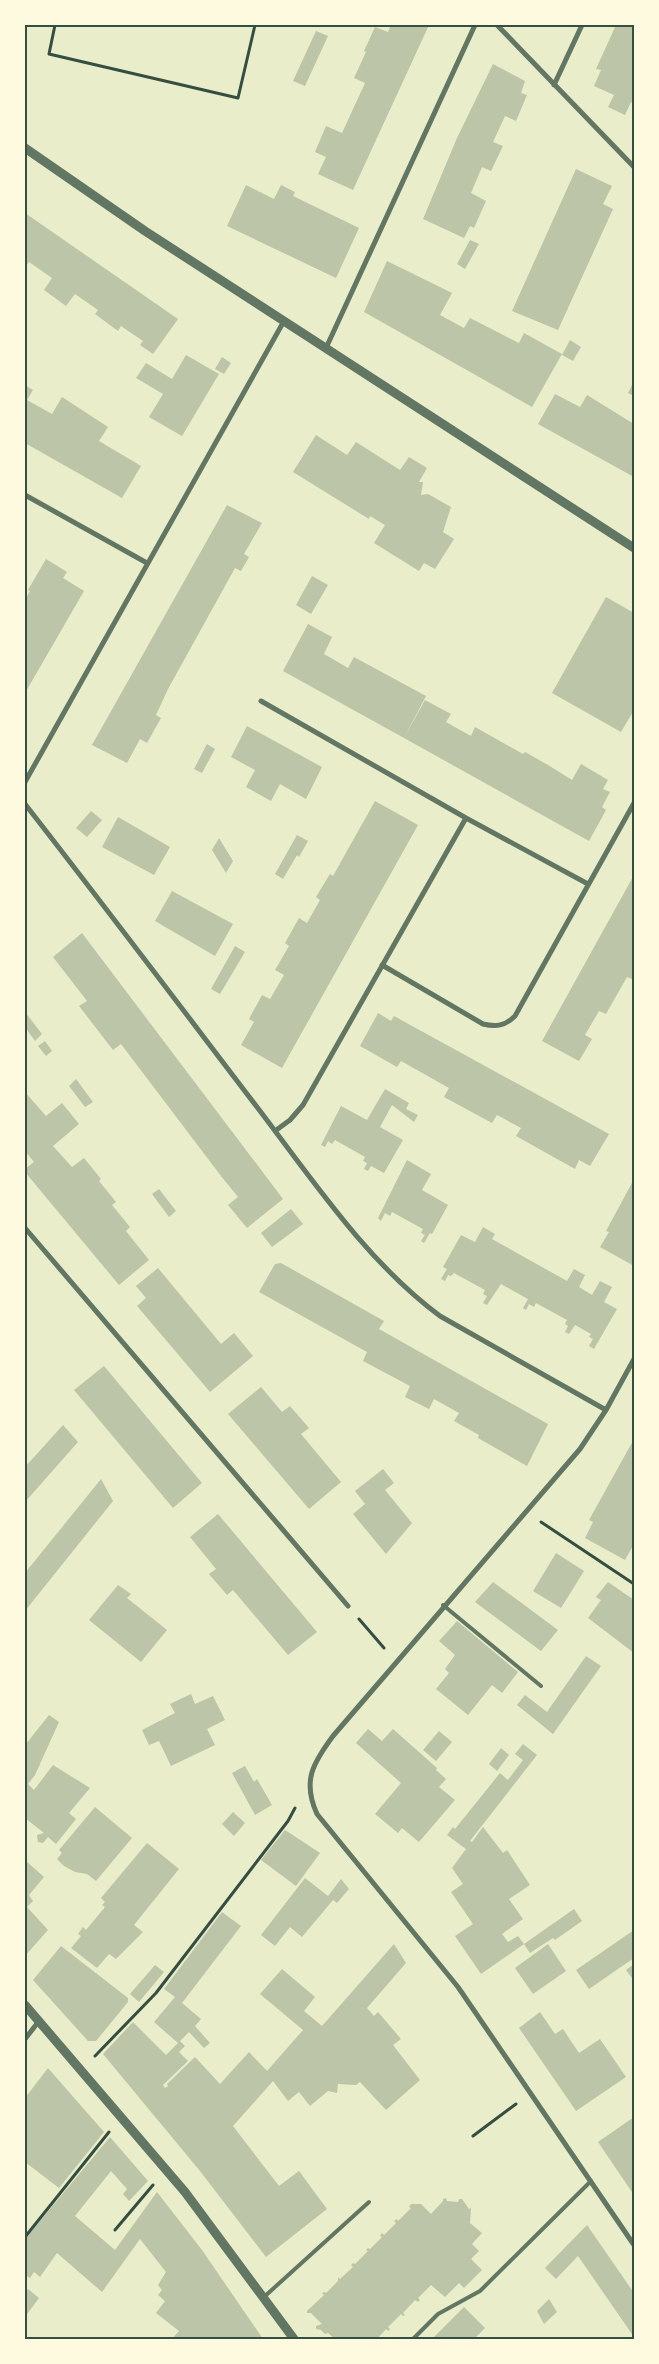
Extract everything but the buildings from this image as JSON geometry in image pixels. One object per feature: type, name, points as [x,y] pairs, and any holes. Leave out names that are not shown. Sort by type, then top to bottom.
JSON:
[{"type":"street","points":[[325,349],[475,25]]},
{"type":"street","points":[[497,25],[634,167]]},
{"type":"street","points":[[554,85],[582,25]]},
{"type":"street","points":[[25,148],[145,231],[634,548]]},
{"type":"street","points":[[25,782],[284,321]]},
{"type":"street","points":[[25,495],[147,563]]},
{"type":"street","points":[[260,701],[466,818],[588,884]]},
{"type":"street","points":[[382,965],[483,1024],[500,1025],[509,1022],[515,1016],[634,803]]},
{"type":"street","points":[[25,804],[370,1252],[421,1302],[458,1327],[606,1410]]},
{"type":"street","points":[[275,1131],[290,1120],[302,1105],[466,818]]},
{"type":"street","points":[[25,1228],[348,1606]]},
{"type":"street","points":[[634,1359],[606,1410],[580,1449],[443,1605],[322,1751],[313,1767],[309,1784],[310,1800],[317,1814],[452,1979],[634,2245]]},
{"type":"street","points":[[25,2005],[204,2216],[262,2298],[294,2339]]},
{"type":"street","points":[[25,2039],[39,2021]]},
{"type":"lane","points":[[443,1605],[541,1686]]},
{"type":"lane","points":[[413,2339],[438,2314],[480,2291],[591,2181]]},
{"type":"lane","points":[[262,2298],[369,2202]]},
{"type":"path","points":[[55,25],[48,54],[238,98],[256,25]]},
{"type":"path","points":[[526,1512],[634,1584]]},
{"type":"path","points":[[348,1606],[396,1662]]},
{"type":"path","points":[[81,2071],[156,1993],[288,1821],[309,1784]]},
{"type":"path","points":[[474,2136],[530,2092]]},
{"type":"path","points":[[25,2237],[120,2117]]},
{"type":"path","points":[[115,2230],[166,2169]]}]
